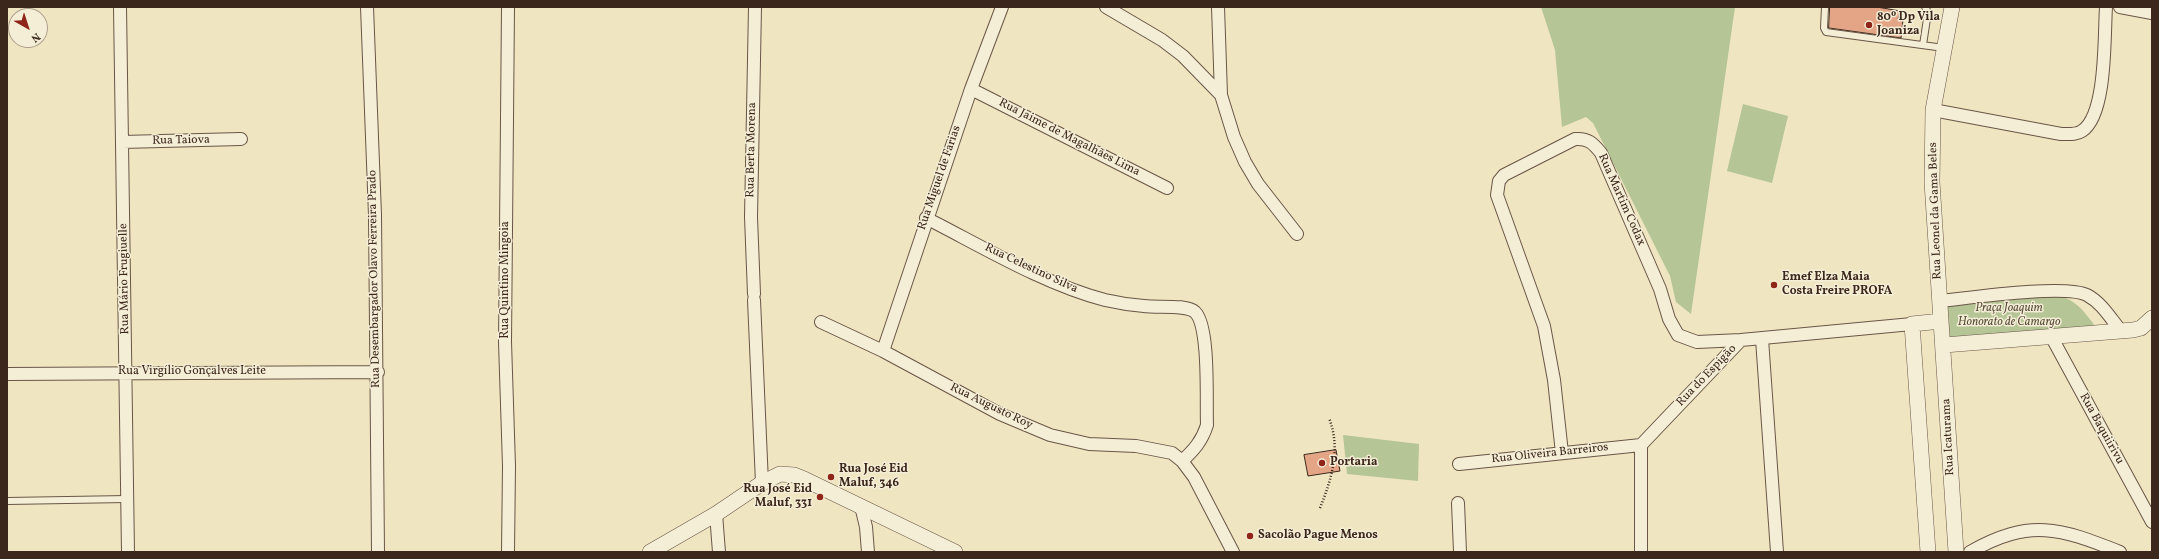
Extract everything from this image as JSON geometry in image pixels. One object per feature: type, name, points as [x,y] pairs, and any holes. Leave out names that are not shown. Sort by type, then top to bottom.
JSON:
[{"type":"street","name":"Rua Mário Frugiuelle","points":[[120,7],[128,552]]},
{"type":"street","name":"Rua Desembargador Olavo Ferreira Prado","points":[[367,7],[375,215],[378,372],[378,552]]},
{"type":"street","name":"Rua Quintino Mingoia","points":[[508,7],[505,334],[509,466],[508,552]]},
{"type":"street","name":"Rua Berta Morena","points":[[755,7],[751,217],[762,483]]},
{"type":"street","name":"Rua Miguel de Farias","points":[[883,351],[926,218],[971,89],[1002,7]]},
{"type":"street","points":[[1106,7],[1162,40],[1183,56],[1221,95]]},
{"type":"street","points":[[1218,7],[1221,95],[1234,137],[1245,162],[1258,184],[1297,234]]},
{"type":"street","name":"Rua Leonel da Gama Beles","points":[[1941,321],[1932,182],[1933,110],[1952,7]]},
{"type":"street","points":[[1933,110],[2061,134],[2074,134],[2081,132],[2090,124],[2096,113],[2101,93],[2106,7]]},
{"type":"street","points":[[2120,7],[2152,13]]},
{"type":"street","name":"Rua Jaime de Magalhães Lima","points":[[971,89],[1167,188]]},
{"type":"street","name":"Rua Martim Codax","points":[[1562,453],[1554,380],[1544,326],[1497,195],[1499,181],[1504,175],[1575,139],[1584,138],[1592,142],[1601,153],[1617,189],[1660,289],[1674,331],[1685,340],[1696,342],[1741,340]]},
{"type":"street","name":"Rua Taiova","points":[[122,142],[241,139]]},
{"type":"street","name":"Rua Celestino Silva","points":[[926,218],[1006,259],[1070,289],[1106,300],[1145,307],[1188,308],[1194,311],[1202,326],[1205,351],[1207,425],[1204,436],[1196,447],[1182,461]]},
{"type":"street","points":[[1940,301],[2024,293],[2074,292],[2087,295],[2098,303],[2121,331]]},
{"type":"street","points":[[1944,345],[2121,331],[2141,328],[2152,318]]},
{"type":"street","name":"Rua do Espigão","points":[[1641,445],[1741,340],[1941,321]]},
{"type":"street","name":"Rua Icaturama","points":[[1941,321],[1944,345],[1956,552]]},
{"type":"street","name":"Rua Augusto Roy","points":[[821,322],[883,351],[1000,414],[1050,435],[1089,444],[1136,446],[1172,453],[1182,461]]},
{"type":"street","points":[[1912,324],[1928,552]]},
{"type":"street","name":"Rua Baquiirivu","points":[[2051,336],[2152,522]]},
{"type":"street","points":[[1762,339],[1777,552]]},
{"type":"street","name":"Rua Virgílio Gonçalves Leite","points":[[7,374],[378,372]]},
{"type":"street","points":[[1641,445],[1641,552]]},
{"type":"street","name":"Rua Oliveira Barreiros","points":[[1459,464],[1641,445]]},
{"type":"street","points":[[1182,461],[1194,477],[1233,552]]},
{"type":"street","points":[[650,552],[716,514],[762,483],[780,474],[794,475],[955,552]]},
{"type":"street","points":[[1458,503],[1460,552]]},
{"type":"street","points":[[861,506],[866,527],[868,552]]},
{"type":"street","points":[[716,514],[719,552]]},
{"type":"street","points":[[1970,552],[1996,538],[2022,531],[2051,530],[2079,535],[2120,552]]},
{"type":"lane","points":[[1825,7],[1824,28],[1826,32],[1944,48]]},
{"type":"lane","points":[[1923,45],[1928,12],[1925,7]]},
{"type":"lane","points":[[7,501],[127,499]]},
{"type":"path","points":[[1320,508],[1331,479],[1335,455],[1335,432],[1329,418]]},
{"type":"green space","points":[[1541,7],[1735,7],[1691,314],[1676,302],[1670,276],[1593,123],[1586,117],[1562,127],[1555,50]]},
{"type":"green space","points":[[1743,104],[1788,116],[1772,183],[1727,171]]},
{"type":"green space","name":"Praça Joaquim Honorato de Camargo","points":[[2059,296],[2076,304],[2096,327],[1949,340],[1946,303]]},
{"type":"green space","points":[[1343,435],[1419,444],[1418,481],[1347,474]]},
{"type":"building","name":"80º Dp Vila Joaniza","points":[[1830,7],[1877,7],[1900,11],[1898,19],[1903,20],[1901,38],[1829,28]]},
{"type":"building","name":"Portaria","points":[[1336,450],[1340,471],[1308,476],[1304,455]]},
{"type":"place","name":"80º Dp Vila Joaniza","points":[[1869,25]]},
{"type":"place","name":"Emef Elza Maia Costa Freire PROFA","points":[[1774,285]]},
{"type":"place","name":"Portaria","points":[[1322,463]]},
{"type":"place","name":"Rua José Eid Maluf, 346","points":[[831,477]]},
{"type":"place","name":"Rua José Eid Maluf, 331","points":[[820,497]]},
{"type":"place","name":"Sacolão Pague Menos","points":[[1250,536]]}]
